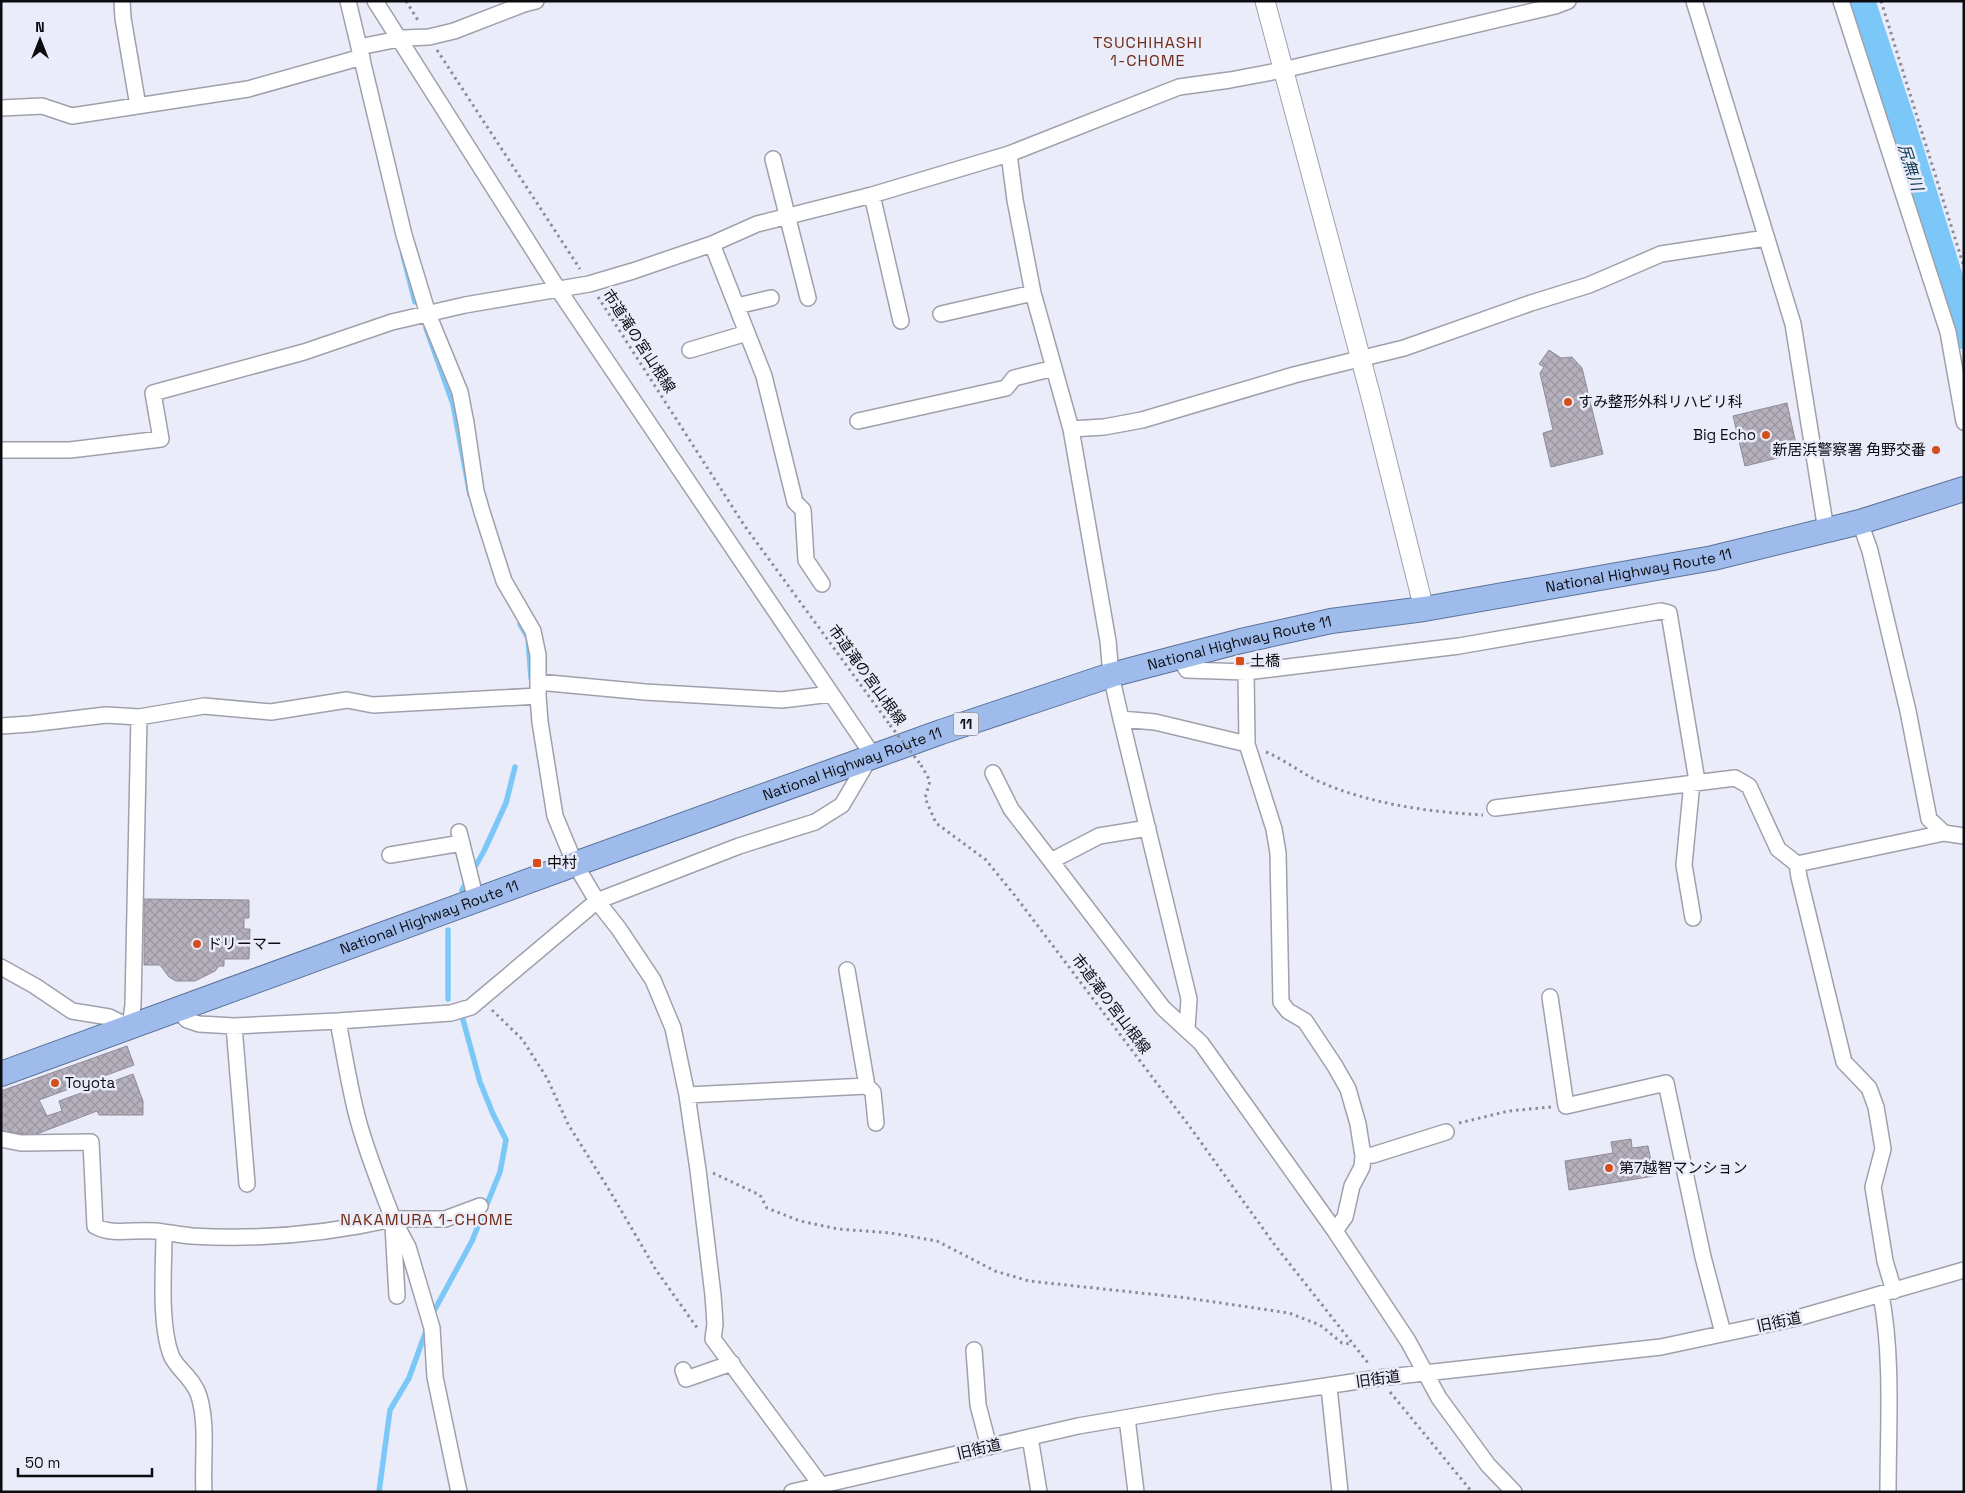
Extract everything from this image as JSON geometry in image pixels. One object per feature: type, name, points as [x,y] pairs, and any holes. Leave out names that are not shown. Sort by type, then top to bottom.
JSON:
[{"type":"highway","name":"National Highway Route 11","points":[[1,1074],[177,1009],[472,885],[575,864],[871,758],[1111,675],[1241,641],[1331,621],[1424,609],[1713,558],[1860,522],[1964,489]]},
{"type":"street","points":[[122,1],[123,18],[138,106]]},
{"type":"street","points":[[348,1],[404,235],[428,314],[460,392],[476,491],[504,581],[533,631],[538,655],[538,689],[555,816],[575,864],[597,900],[653,980],[673,1028],[687,1095],[698,1170],[713,1295],[715,1324],[713,1339],[824,1488]]},
{"type":"street","points":[[177,1009],[188,1020],[199,1024],[234,1026],[452,1013],[471,1008],[597,900],[739,846],[815,822],[842,805],[871,758],[831,694],[558,289],[375,1]]},
{"type":"street","points":[[1,108],[42,106],[72,116],[248,89],[398,39],[429,37],[454,31],[536,1]]},
{"type":"street","points":[[1265,1],[1361,358],[1424,609]]},
{"type":"street","points":[[1,450],[70,450],[161,439],[152,393],[304,352],[392,322],[589,284],[633,271],[712,244],[757,224],[872,195],[1009,154],[1179,87],[1283,70],[1466,28],[1555,6],[1568,1]]},
{"type":"street","points":[[1694,1],[1793,324],[1826,530]]},
{"type":"street","points":[[1841,1],[1948,332],[1964,422]]},
{"type":"street","points":[[1009,154],[1015,200],[1033,293],[1070,429],[1108,641],[1111,675],[1189,999],[1186,1029]]},
{"type":"street","points":[[773,159],[808,298]]},
{"type":"street","points":[[872,195],[901,321]]},
{"type":"street","points":[[1070,429],[1104,427],[1142,420],[1294,375],[1404,348],[1531,303],[1589,285],[1661,254],[1766,238]]},
{"type":"street","points":[[712,244],[764,376],[795,502],[803,510],[806,560],[822,584]]},
{"type":"street","points":[[942,314],[1033,293]]},
{"type":"street","points":[[737,306],[771,298]]},
{"type":"street","points":[[690,350],[747,333]]},
{"type":"street","points":[[858,421],[1006,388],[1014,378],[1054,368]]},
{"type":"street","points":[[1860,522],[1870,551],[1908,711],[1929,819],[1944,834]]},
{"type":"street","points":[[1179,658],[1186,670],[1246,672],[1459,646],[1603,620],[1661,611],[1669,613],[1694,782],[1684,865],[1693,918]]},
{"type":"street","points":[[1246,672],[1247,744],[1274,829],[1278,853],[1281,1002],[1288,1011],[1306,1021],[1348,1089],[1358,1124],[1363,1156],[1362,1167],[1352,1186],[1345,1217],[1334,1230]]},
{"type":"street","points":[[1,726],[106,715],[139,717],[204,706],[272,712],[347,700],[373,705],[538,689],[645,692],[782,700],[831,694]]},
{"type":"street","points":[[1,967],[72,1011],[109,1017],[130,1027],[133,1004],[139,717]]},
{"type":"street","points":[[1121,720],[1155,722],[1247,744]]},
{"type":"street","points":[[993,773],[1011,809],[1163,1008],[1201,1043],[1223,1073],[1334,1230],[1408,1341],[1439,1398],[1488,1465],[1514,1492]]},
{"type":"street","points":[[1495,808],[1735,778],[1749,786],[1778,849],[1798,864],[1944,834],[1964,836]]},
{"type":"street","points":[[1051,861],[1099,836],[1148,828]]},
{"type":"street","points":[[390,855],[461,837],[472,885]]},
{"type":"street","points":[[1798,864],[1799,877],[1844,1062],[1869,1088],[1876,1107],[1883,1149],[1873,1186],[1888,1293],[1885,1317],[1888,1492]]},
{"type":"street","points":[[847,970],[867,1086],[873,1092],[876,1123]]},
{"type":"street","points":[[1550,997],[1566,1106],[1666,1083],[1703,1257],[1723,1333]]},
{"type":"street","points":[[338,1021],[347,1075],[357,1118],[372,1165],[393,1219],[408,1247],[432,1328],[435,1377],[459,1492]]},
{"type":"street","points":[[234,1026],[247,1184]]},
{"type":"street","points":[[687,1095],[867,1086]]},
{"type":"street","points":[[1363,1156],[1373,1156],[1446,1132]]},
{"type":"street","points":[[1,1139],[21,1143],[91,1142],[95,1226],[103,1231],[154,1231],[192,1236],[231,1237],[293,1235],[336,1230],[393,1219],[445,1219],[480,1206]]},
{"type":"street","points":[[393,1219],[397,1296]]},
{"type":"street","points":[[164,1233],[164,1310],[168,1343],[171,1357],[190,1378],[199,1395],[203,1419],[204,1492]]},
{"type":"street","name":"旧街道","points":[[792,1492],[824,1488],[1030,1437],[1218,1402],[1329,1387],[1379,1378],[1661,1347],[1801,1317],[1964,1270]]},
{"type":"street","points":[[974,1350],[978,1404],[989,1447]]},
{"type":"street","points":[[683,1370],[686,1379],[732,1364]]},
{"type":"street","points":[[1329,1387],[1340,1492]]},
{"type":"street","points":[[1127,1418],[1136,1492]]},
{"type":"street","points":[[1030,1437],[1039,1492]]},
{"type":"path","name":"市道滝の宮山根線","points":[[406,1],[744,525],[921,765],[930,781],[926,798],[936,822],[986,860],[1016,897],[1190,1126],[1274,1244],[1379,1378],[1472,1492]]},
{"type":"path","points":[[1881,1],[1964,267]]},
{"type":"path","points":[[1247,744],[1279,758],[1319,781],[1349,792],[1387,802],[1441,813],[1496,816],[1495,808]]},
{"type":"path","points":[[480,1000],[522,1039],[547,1078],[568,1124],[656,1270],[698,1329],[713,1339]]},
{"type":"path","points":[[1446,1132],[1450,1125],[1509,1111],[1566,1106]]},
{"type":"path","points":[[698,1170],[719,1175],[760,1195],[767,1208],[800,1221],[838,1229],[937,1241],[995,1271],[1029,1281],[1187,1298],[1289,1313],[1320,1325],[1342,1343],[1352,1344]]},
{"type":"building","name":"すみ整形外科リハビリ科","points":[[1549,350],[1561,358],[1572,357],[1582,368],[1603,454],[1551,467],[1543,433],[1553,430],[1540,373],[1544,367],[1539,364]]},
{"type":"building","name":"Big Echo","points":[[1787,403],[1798,453],[1745,466],[1733,416]]},
{"type":"building","name":"ドリーマー","points":[[144,899],[249,900],[249,918],[244,918],[244,929],[250,929],[249,959],[224,959],[224,966],[219,966],[215,971],[195,981],[176,981],[169,977],[160,965],[144,965]]},
{"type":"building","name":"Toyota","points":[[127,1046],[134,1065],[39,1100],[47,1116],[62,1111],[59,1101],[133,1074],[143,1101],[143,1115],[99,1115],[97,1111],[34,1135],[1,1131],[1,1091]]},
{"type":"building","name":"第7越智マンション","points":[[1631,1139],[1632,1148],[1648,1146],[1654,1176],[1569,1190],[1565,1161],[1613,1153],[1611,1142]]},
{"type":"waterway","name":"尻無川","points":[[1859,1],[1898,119],[1964,333]]},
{"type":"waterway","points":[[403,255],[415,302]]},
{"type":"waterway","points":[[426,328],[453,404],[470,495]]},
{"type":"waterway","points":[[520,624],[528,638],[531,678]]},
{"type":"waterway","points":[[462,890],[484,851],[506,803],[515,767]]},
{"type":"waterway","points":[[448,930],[448,999]]},
{"type":"waterway","points":[[434,1311],[472,1241],[500,1172],[506,1140],[480,1082],[462,1016]]},
{"type":"waterway","points":[[379,1492],[390,1410],[409,1378],[426,1331]]},
{"type":"place","name":"すみ整形外科リハビリ科","points":[[1568,402]]},
{"type":"place","name":"Big Echo","points":[[1766,435]]},
{"type":"place","name":"新居浜警察署 角野交番","points":[[1936,450]]},
{"type":"place","name":"土橋","points":[[1240,661]]},
{"type":"place","name":"中村","points":[[537,863]]},
{"type":"place","name":"ドリーマー","points":[[197,944]]},
{"type":"place","name":"Toyota","points":[[55,1083]]},
{"type":"place","name":"第7越智マンション","points":[[1609,1168]]},
{"type":"district","name":"TSUCHIHASHI 1-CHOME","points":[[1148,51]]},
{"type":"district","name":"NAKAMURA 1-CHOME","points":[[427,1219]]}]
